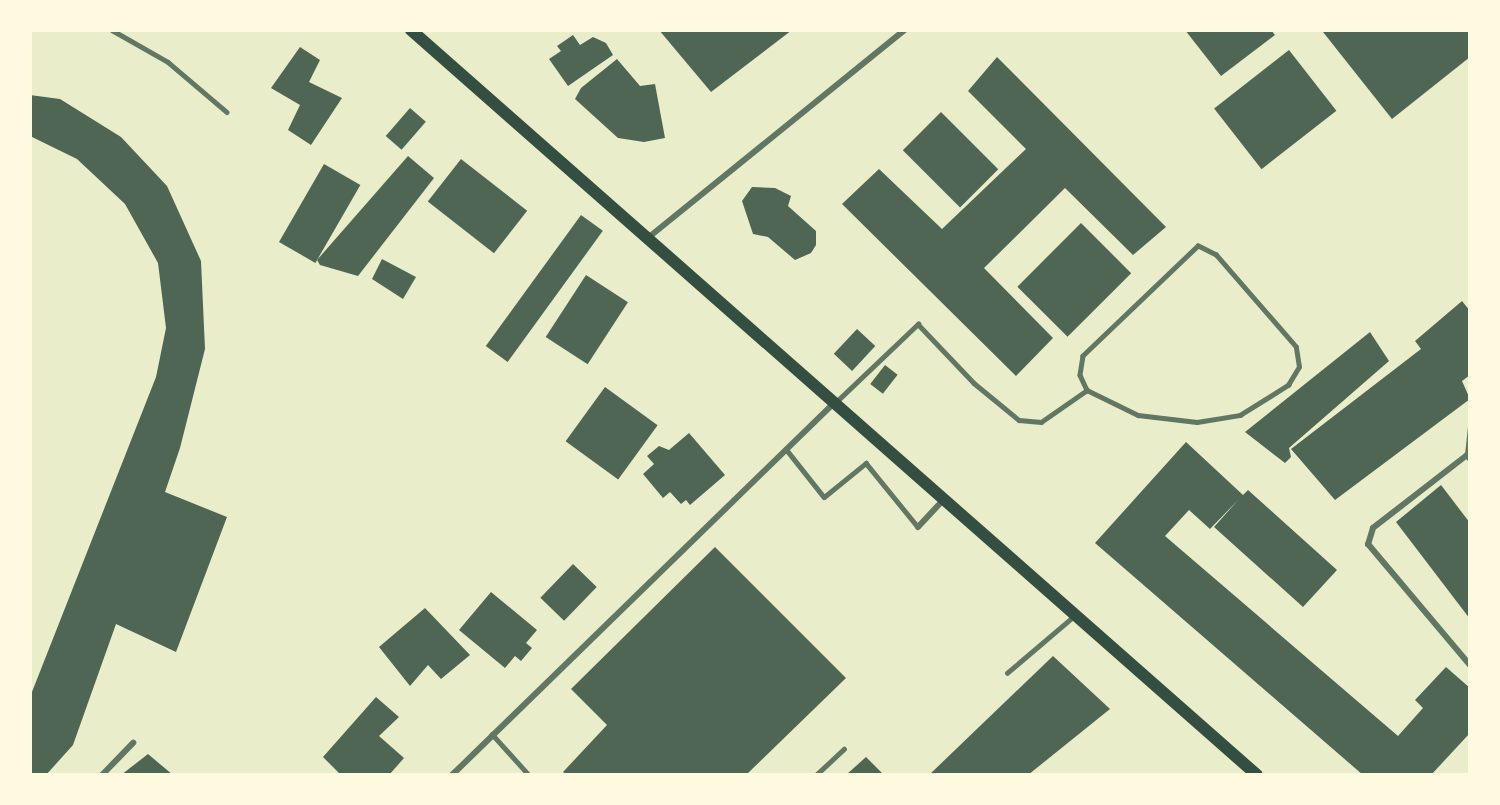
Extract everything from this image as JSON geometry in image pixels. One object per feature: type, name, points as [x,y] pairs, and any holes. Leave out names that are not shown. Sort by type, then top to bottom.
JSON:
[{"type":"main road","points":[[411,30],[649,237],[833,404],[1257,775]]},
{"type":"street","points":[[649,237],[905,30]]},
{"type":"street","points":[[452,775],[833,404]]},
{"type":"street","points":[[1469,457],[1373,528],[1368,544],[1470,665]]},
{"type":"street","points":[[918,528],[943,500]]},
{"type":"street","points":[[102,775],[133,743]]},
{"type":"lane","points":[[112,30],[168,62],[227,112]]},
{"type":"lane","points":[[1198,246],[1216,255],[1296,347],[1299,367],[1288,385],[1240,415],[1197,422],[1138,415],[1087,390],[1080,375],[1083,356],[1198,246]]},
{"type":"lane","points":[[833,404],[918,324],[974,383],[1019,420],[1041,422],[1087,390]]},
{"type":"lane","points":[[1469,457],[1470,426]]},
{"type":"lane","points":[[786,449],[824,496],[866,463],[918,528]]},
{"type":"lane","points":[[1007,673],[1076,615]]},
{"type":"lane","points":[[492,734],[529,775]]},
{"type":"lane","points":[[816,775],[844,749]]},
{"type":"building","points":[[659,30],[792,30],[711,92]]},
{"type":"building","points":[[1185,30],[1271,30],[1275,35],[1221,76]]},
{"type":"building","points":[[1326,30],[1470,30],[1470,57],[1392,119],[1323,32]]},
{"type":"building","points":[[573,35],[580,45],[593,37],[606,43],[613,55],[568,86],[549,59],[561,51],[557,46]]},
{"type":"building","points":[[300,47],[320,60],[309,82],[342,98],[311,145],[288,130],[300,105],[271,88]]},
{"type":"building","points":[[1289,50],[1336,111],[1262,169],[1214,108]]},
{"type":"building","points":[[997,57],[1166,227],[1133,255],[1065,188],[984,268],[1053,338],[1016,376],[842,204],[879,169],[942,229],[1026,149],[968,91]]},
{"type":"building","points":[[617,59],[640,86],[655,84],[665,138],[644,142],[618,138],[575,99],[581,88]]},
{"type":"building","points":[[30,95],[60,99],[121,137],[167,186],[201,261],[205,349],[180,448],[165,492],[227,517],[176,652],[116,624],[73,745],[46,775],[30,775],[30,697],[156,377],[166,328],[158,263],[125,204],[77,159],[30,136]]},
{"type":"building","points":[[410,108],[426,122],[402,150],[386,136]]},
{"type":"building","points":[[941,112],[998,169],[960,207],[903,150]]},
{"type":"building","points":[[408,156],[434,178],[358,276],[320,265],[317,260]]},
{"type":"building","points":[[461,159],[527,211],[494,253],[428,202]]},
{"type":"building","points":[[324,164],[360,185],[315,263],[279,242]]},
{"type":"building","points":[[752,187],[775,188],[791,196],[788,206],[816,231],[816,245],[811,253],[795,260],[768,237],[753,234],[742,201]]},
{"type":"building","points":[[581,215],[603,231],[508,362],[486,346]]},
{"type":"building","points":[[1081,223],[1131,273],[1068,337],[1017,287]]},
{"type":"building","points":[[382,259],[416,277],[403,299],[372,279]]},
{"type":"building","points":[[586,275],[628,302],[588,364],[546,337]]},
{"type":"building","points":[[1462,301],[1470,311],[1470,375],[1462,381],[1470,399],[1335,500],[1291,449],[1421,349],[1415,341]]},
{"type":"building","points":[[857,329],[875,346],[852,371],[834,354]]},
{"type":"building","points":[[1370,332],[1389,361],[1289,448],[1291,457],[1285,463],[1245,432]]},
{"type":"building","points":[[885,365],[898,375],[883,394],[870,384]]},
{"type":"building","points":[[605,387],[658,425],[618,479],[566,441]]},
{"type":"building","points":[[689,433],[725,475],[690,505],[686,500],[681,504],[670,492],[663,498],[643,474],[654,464],[647,456],[659,446],[669,450]]},
{"type":"building","points":[[1186,442],[1243,495],[1248,490],[1337,570],[1303,607],[1214,527],[1239,499],[1210,529],[1189,510],[1165,536],[1398,736],[1423,708],[1415,700],[1446,667],[1470,688],[1470,733],[1431,775],[1363,775],[1095,543]]},
{"type":"building","points":[[1441,485],[1470,523],[1470,619],[1396,522]]},
{"type":"building","points":[[715,547],[846,678],[746,775],[567,775],[563,772],[607,725],[571,689]]},
{"type":"building","points":[[573,564],[597,587],[564,621],[540,598]]},
{"type":"building","points":[[491,592],[537,630],[526,643],[532,648],[521,661],[515,656],[505,668],[459,630]]},
{"type":"building","points":[[425,608],[470,655],[441,679],[428,665],[410,686],[379,647]]},
{"type":"building","points":[[1053,656],[1110,709],[1028,775],[929,775]]},
{"type":"building","points":[[376,697],[399,717],[379,736],[404,758],[389,775],[341,775],[323,757]]},
{"type":"building","points":[[148,754],[173,775],[121,775]]},
{"type":"building","points":[[866,757],[884,775],[846,775]]}]
